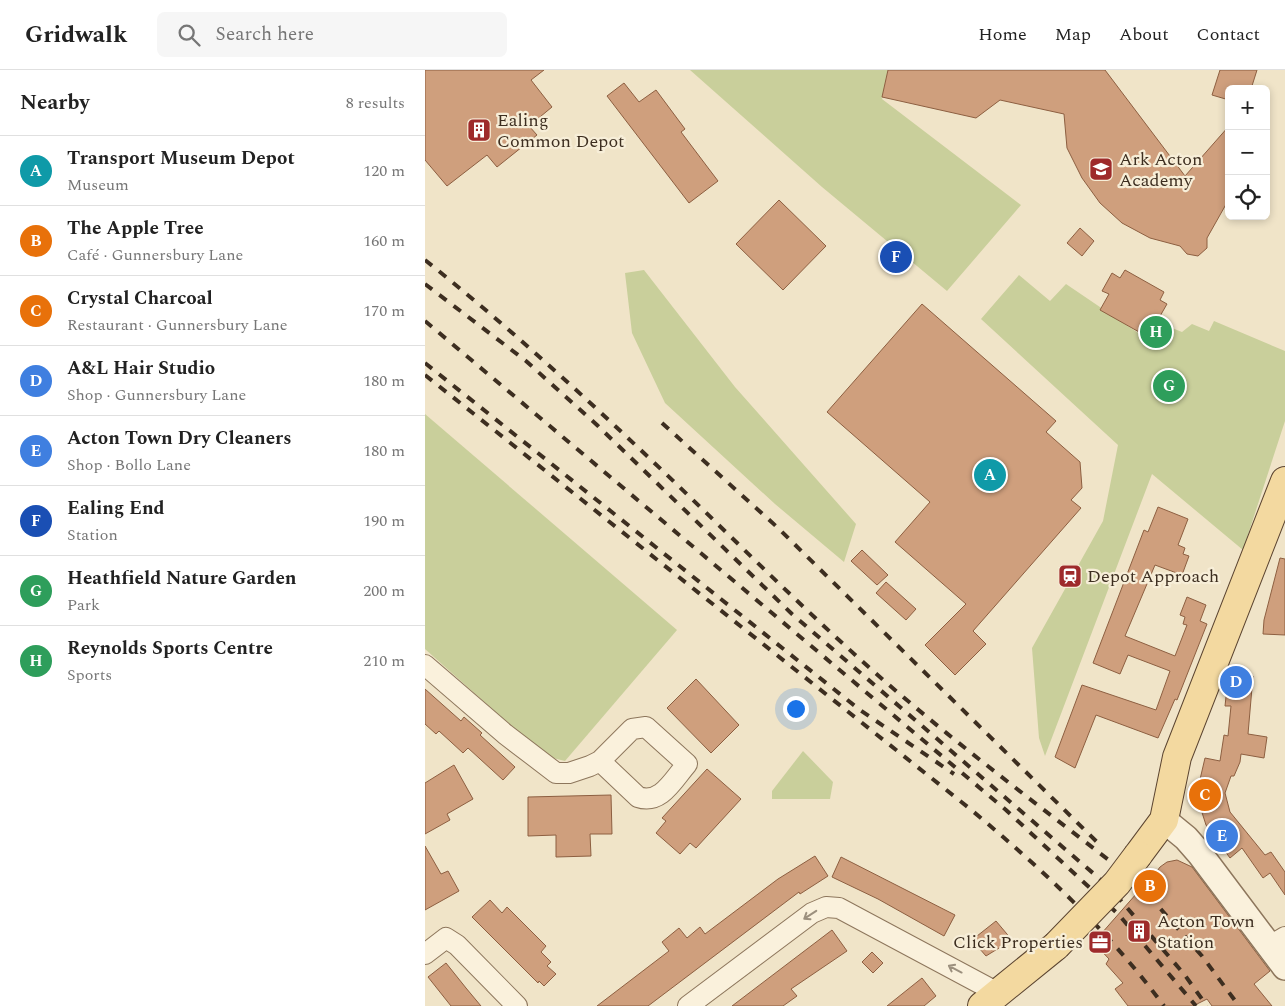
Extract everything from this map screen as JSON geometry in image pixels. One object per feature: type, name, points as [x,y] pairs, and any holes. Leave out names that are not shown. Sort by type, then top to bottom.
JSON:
[{"type":"main road","points":[[990,999],[1056,946],[1117,883],[1164,820],[1177,757],[1285,481]]},
{"type":"street","points":[[425,664],[505,734],[556,773],[580,770],[600,761]]},
{"type":"street","points":[[1164,820],[1186,838],[1278,942],[1285,967]]},
{"type":"street","points":[[688,1006],[812,913],[826,907],[839,908],[990,999]]},
{"type":"street","points":[[425,954],[446,938],[457,945],[517,1006]]},
{"type":"green space","points":[[690,70],[888,70],[882,99],[1021,205],[947,291],[822,187]]},
{"type":"green space","points":[[644,270],[735,387],[856,524],[844,562],[775,504],[665,403],[632,333],[625,273]]},
{"type":"green space","points":[[1019,275],[1050,301],[1066,284],[1150,341],[1156,329],[1166,331],[1167,326],[1182,332],[1192,324],[1209,331],[1214,321],[1285,351],[1285,421],[1243,550],[1152,474],[1045,756],[1039,738],[1032,648],[1103,521],[1118,445],[981,319]]},
{"type":"green space","points":[[425,414],[677,630],[565,761],[549,757],[538,750],[425,649]]},
{"type":"green space","points":[[803,751],[833,782],[830,799],[772,799],[772,791]]},
{"type":"building","name":"Ealing Common Depot","points":[[425,70],[544,70],[531,80],[552,107],[529,126],[537,135],[497,167],[487,155],[447,186],[425,160]]},
{"type":"building","points":[[888,70],[1105,70],[1185,176],[1225,131],[1225,206],[1207,238],[1207,248],[1198,256],[1187,254],[1180,246],[1150,238],[1122,223],[1100,203],[1082,178],[1067,148],[1064,114],[1000,100],[976,118],[882,97]]},
{"type":"building","points":[[1220,70],[1257,70],[1252,85],[1225,85],[1225,99],[1212,95]]},
{"type":"building","points":[[624,83],[639,102],[656,90],[685,129],[681,132],[718,181],[689,203],[607,96]]},
{"type":"building","points":[[779,200],[826,246],[783,290],[736,244]]},
{"type":"building","points":[[1080,228],[1094,241],[1082,256],[1067,243]]},
{"type":"building","points":[[1125,270],[1164,292],[1160,300],[1167,304],[1148,337],[1100,310],[1109,294],[1102,291],[1112,273],[1120,278]]},
{"type":"building","points":[[922,304],[1056,421],[1046,432],[1080,462],[1082,488],[1071,500],[1081,508],[973,631],[986,644],[955,675],[925,645],[966,604],[895,542],[930,502],[827,412]]},
{"type":"building","points":[[1158,507],[1188,519],[1178,545],[1185,548],[1183,554],[1189,556],[1182,575],[1155,565],[1125,636],[1175,656],[1187,625],[1183,624],[1185,617],[1180,615],[1187,597],[1206,605],[1200,621],[1207,624],[1177,700],[1175,699],[1158,738],[1096,715],[1075,768],[1055,757],[1082,685],[1156,710],[1170,671],[1128,655],[1120,674],[1093,663],[1144,530],[1148,532]]},
{"type":"building","points":[[862,550],[888,575],[877,585],[851,561]]},
{"type":"building","points":[[1280,558],[1285,559],[1285,635],[1263,634],[1264,620]]},
{"type":"building","points":[[886,582],[916,609],[906,620],[876,593]]},
{"type":"building","points":[[1233,675],[1253,676],[1248,734],[1267,737],[1264,758],[1241,754],[1240,762],[1234,776],[1231,776],[1225,793],[1230,812],[1265,855],[1271,852],[1285,872],[1285,895],[1270,873],[1263,878],[1242,848],[1230,858],[1206,825],[1198,800],[1198,788],[1205,758],[1220,761],[1224,735],[1228,736],[1231,706],[1225,706],[1227,688],[1232,689]]},
{"type":"building","points":[[696,679],[739,725],[711,753],[667,708]]},
{"type":"building","points":[[425,689],[461,721],[464,717],[482,733],[480,735],[515,767],[503,780],[468,748],[463,753],[439,731],[436,734],[425,724]]},
{"type":"building","points":[[454,765],[473,799],[447,814],[450,820],[425,834],[425,783]]},
{"type":"building","points":[[707,769],[741,799],[696,848],[690,843],[680,854],[656,833],[666,821],[662,818]]},
{"type":"building","points":[[611,795],[612,834],[590,834],[591,856],[556,857],[556,835],[528,836],[528,797]]},
{"type":"building","points":[[425,846],[441,874],[448,871],[459,891],[425,910]]},
{"type":"building","points":[[815,856],[828,876],[800,894],[799,892],[648,1006],[597,1006],[669,951],[662,942],[679,928],[687,938],[700,927],[705,934],[778,879]]},
{"type":"building","points":[[841,857],[955,915],[944,936],[878,899],[832,877]]},
{"type":"building","points":[[1177,860],[1192,867],[1270,971],[1254,984],[1272,1006],[1212,1006],[1207,999],[1193,1006],[1128,1006],[1115,989],[1123,983],[1106,964],[1109,959],[1095,944],[1101,934],[1137,893],[1140,894],[1160,867],[1167,862]]},
{"type":"building","points":[[490,900],[502,913],[507,907],[546,946],[541,952],[551,962],[547,966],[556,974],[544,986],[539,981],[538,983],[472,917]]},
{"type":"building","points":[[996,921],[1012,940],[986,956],[972,940]]},
{"type":"building","points":[[832,930],[847,951],[791,989],[797,996],[783,1006],[732,1006]]},
{"type":"building","points":[[872,952],[883,963],[873,973],[862,962]]},
{"type":"building","points":[[446,963],[481,1006],[451,1006],[428,977]]},
{"type":"building","points":[[922,978],[936,996],[924,1006],[887,1006]]},
{"type":"railway","points":[[425,260],[487,311],[577,391],[859,659],[982,762],[1143,887]]},
{"type":"railway","points":[[425,284],[526,361],[597,425],[792,614],[1108,886]]},
{"type":"railway","points":[[425,321],[1006,810],[1119,915],[1196,1006]]},
{"type":"railway","points":[[425,363],[860,710],[954,774]]},
{"type":"railway","points":[[425,375],[996,831],[1073,901],[1120,951],[1164,1006]]},
{"type":"railway","points":[[662,423],[777,527],[1098,843]]},
{"type":"railway","points":[[1104,881],[1184,974],[1207,1006]]},
{"type":"railway","points":[[1137,882],[1202,956],[1239,1006]]},
{"type":"place","name":"Ealing Common Depot","points":[[479,130]]},
{"type":"place","name":"Ark Acton Academy","points":[[1101,169]]},
{"type":"place","name":"Ealing End","points":[[896,257]]},
{"type":"place","name":"Reynolds Sports Centre","points":[[1156,332]]},
{"type":"place","name":"Heathfield Nature Garden","points":[[1169,386]]},
{"type":"place","name":"Transport Museum Depot","points":[[990,475]]},
{"type":"place","name":"Depot Approach","points":[[1070,576]]},
{"type":"place","name":"A&L Hair Studio","points":[[1236,682]]},
{"type":"place","name":"Crystal Charcoal","points":[[1205,795]]},
{"type":"place","name":"Acton Town Dry Cleaners","points":[[1222,836]]},
{"type":"place","name":"The Apple Tree","points":[[1150,886]]},
{"type":"place","name":"Acton Town Station","points":[[1139,931]]},
{"type":"place","name":"Click Properties","points":[[1100,942]]}]
